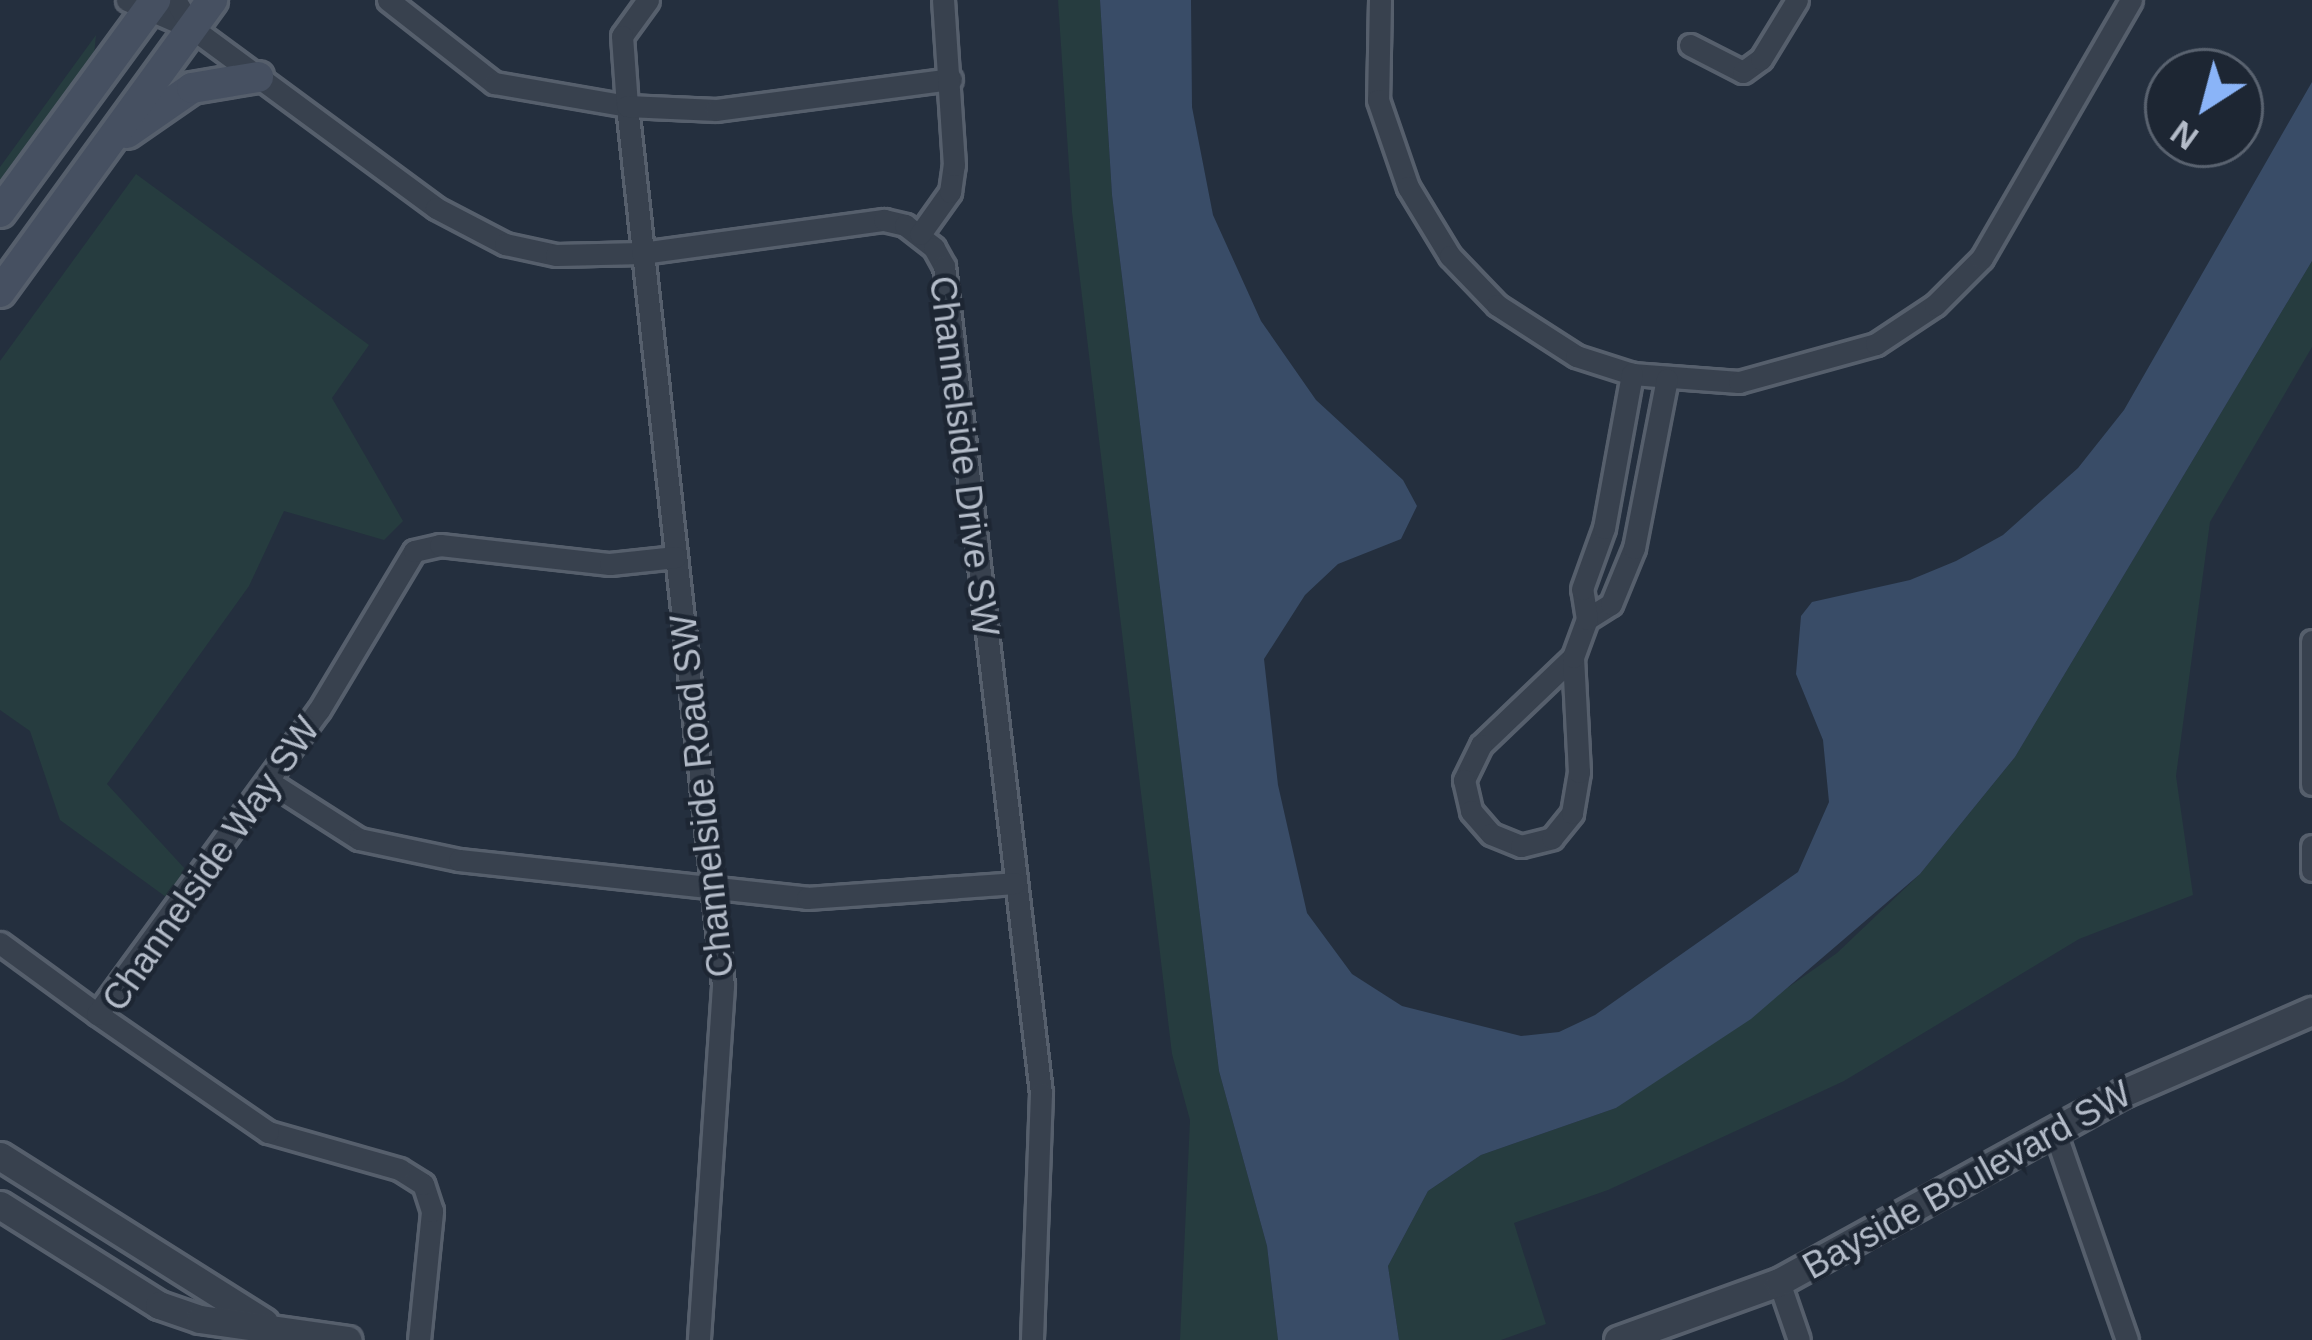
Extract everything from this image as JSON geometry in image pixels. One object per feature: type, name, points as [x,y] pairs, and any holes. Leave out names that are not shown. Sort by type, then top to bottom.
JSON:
[{"type":"main road","points":[[0,292],[212,0]]},
{"type":"main road","points":[[0,212],[142,4]]},
{"type":"main road","points":[[103,150],[192,88],[258,77]]},
{"type":"street","points":[[175,0],[192,28]]},
{"type":"street","points":[[388,0],[494,83],[627,106],[716,110],[951,80]]},
{"type":"street","name":"Channelside Road SW","points":[[648,0],[622,36],[627,106],[716,894],[721,1071],[699,1340]]},
{"type":"street","points":[[920,234],[950,193],[951,80],[943,0]]},
{"type":"street","points":[[1380,0],[1378,100],[1408,187],[1450,256],[1497,305],[1576,356],[1631,374],[1739,382],[1811,368],[1876,344],[1935,304],[1982,258],[2131,0]]},
{"type":"street","points":[[1690,45],[1743,72],[1761,59],[1797,0]]},
{"type":"street","points":[[142,4],[192,28]]},
{"type":"street","name":"Channelside Drive SW","points":[[192,28],[436,208],[505,244],[556,255],[642,253],[884,220],[920,234],[944,266],[1042,1093],[1031,1340]]},
{"type":"street","points":[[1573,657],[1480,745],[1464,780],[1471,812],[1491,834],[1521,846],[1552,838],[1572,813],[1580,772],[1573,657],[1587,619],[1582,589],[1604,528],[1631,374]]},
{"type":"street","points":[[1587,619],[1611,604],[1634,548],[1667,379]]},
{"type":"street","name":"Channelside Way SW","points":[[419,1340],[432,1211],[422,1184],[399,1169],[268,1132],[97,1014],[268,781],[414,551],[440,545],[610,564],[676,557]]},
{"type":"street","points":[[2312,640],[2312,784]]},
{"type":"street","points":[[268,781],[324,822],[386,847],[716,894],[870,899],[1014,883]]},
{"type":"street","points":[[2312,846],[2312,870]]},
{"type":"street","points":[[0,943],[97,1014]]},
{"type":"street","name":"Bayside Boulevard SW","points":[[1618,1340],[1779,1282],[2181,1065],[2312,1010]]},
{"type":"street","points":[[2056,1135],[2127,1340]]},
{"type":"street","points":[[0,1156],[268,1325]]},
{"type":"street","points":[[0,1205],[159,1305],[200,1319],[268,1325],[348,1340]]},
{"type":"street","points":[[1779,1282],[1799,1340]]},
{"type":"green space","points":[[1058,0],[1100,0],[1112,195],[1219,1071],[1267,1246],[1278,1340],[1180,1340],[1190,1120],[1172,1054],[1072,212]]},
{"type":"green space","points":[[96,35],[94,55],[0,184],[0,167]]},
{"type":"green space","points":[[136,174],[369,345],[332,398],[403,521],[384,540],[284,511],[249,586],[107,784],[186,870],[166,897],[60,820],[30,731],[0,710],[0,361]]},
{"type":"green space","points":[[2312,261],[2312,347],[2210,522],[2176,776],[2193,895],[2079,939],[1844,1081],[1608,1190],[1514,1223],[1546,1324],[1501,1340],[1399,1340],[1388,1266],[1428,1191],[1481,1155],[1616,1108],[1837,953],[1920,874],[2015,757]]},
{"type":"water","points":[[1100,0],[1191,0],[1192,107],[1213,215],[1261,321],[1316,400],[1403,480],[1417,506],[1401,539],[1338,564],[1305,595],[1264,659],[1278,785],[1307,913],[1352,974],[1402,1006],[1521,1036],[1559,1032],[1595,1015],[1798,872],[1829,802],[1823,740],[1796,674],[1801,616],[1812,602],[1910,580],[1956,561],[2003,535],[2078,468],[2124,410],[2312,82],[2312,261],[2015,757],[1920,874],[1751,1019],[1616,1108],[1481,1155],[1428,1191],[1388,1266],[1399,1340],[1278,1340],[1267,1246],[1219,1071],[1112,195]]}]
